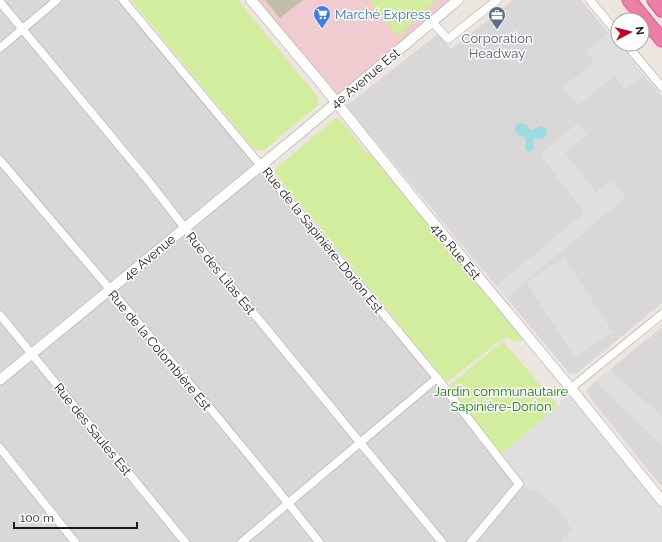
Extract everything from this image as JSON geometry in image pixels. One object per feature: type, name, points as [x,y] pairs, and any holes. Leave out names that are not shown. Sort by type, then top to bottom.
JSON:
[{"type":"highway","points":[[629,0],[662,40]]},
{"type":"highway","points":[[654,0],[662,10]]},
{"type":"street","points":[[0,48],[57,0]]},
{"type":"street","name":"Rue de la Sapinière-Dorion Est","points":[[123,0],[437,378],[519,484],[471,542]]},
{"type":"street","name":"41e Rue Est","points":[[252,0],[662,501]]},
{"type":"street","name":"4e Avenue Est","points":[[298,135],[458,0]]},
{"type":"street","points":[[432,22],[448,39],[497,0]]},
{"type":"street","points":[[590,0],[610,24]]},
{"type":"street","name":"Rue des Lilas Est","points":[[0,2],[150,183],[184,228],[442,542]]},
{"type":"street","points":[[633,52],[662,87]]},
{"type":"street","name":"4e Avenue","points":[[0,380],[298,135]]},
{"type":"street","name":"Rue de la Colombière Est","points":[[0,160],[110,289],[319,542]]},
{"type":"street","points":[[571,388],[662,314]]},
{"type":"street","name":"Rue des Saules Est","points":[[0,315],[185,542]]},
{"type":"street","points":[[242,542],[437,378]]},
{"type":"street","points":[[0,448],[75,542]]},
{"type":"shaded area","points":[[0,0],[123,0],[519,484],[538,491],[557,507],[572,529],[561,542],[0,542]]},
{"type":"shaded area","points":[[250,0],[458,0],[336,103]]},
{"type":"shaded area","points":[[265,0],[303,0],[280,18]]},
{"type":"shaded area","points":[[513,0],[581,0],[610,35],[610,52],[624,52],[662,97],[662,303],[576,374],[569,373],[346,106],[438,34],[451,49]]},
{"type":"shaded area","points":[[608,33],[610,35],[610,52],[623,52],[643,76],[625,90],[614,76],[578,105],[563,87],[594,62],[586,51]]},
{"type":"shaded area","points":[[578,123],[587,135],[565,153],[596,193],[611,180],[626,197],[506,298],[496,286],[584,213],[540,154]]},
{"type":"shaded area","points":[[564,257],[613,332],[575,357],[526,282]]},
{"type":"shaded area","points":[[662,327],[662,487],[587,392],[589,387]]},
{"type":"shaded area","points":[[610,370],[662,416],[662,446],[596,382]]},
{"type":"shaded area","points":[[571,388],[662,501],[662,542],[561,542],[572,529],[557,507],[538,491],[519,484],[498,457],[558,406]]},
{"type":"green space","points":[[131,0],[238,0],[318,97],[318,105],[264,150],[260,151],[253,148]]},
{"type":"green space","points":[[371,0],[437,0],[399,36],[374,9]]},
{"type":"green space","points":[[337,118],[340,119],[368,154],[370,153],[524,339],[514,342],[508,337],[502,339],[447,382],[275,173],[274,170]]},
{"type":"green space","name":"Jardin communautaire Sapinière-Dorion","points":[[503,341],[558,406],[498,457],[445,389]]},
{"type":"water","points":[[519,123],[525,124],[532,130],[541,126],[546,129],[547,133],[544,138],[533,139],[534,148],[531,151],[527,151],[525,149],[525,137],[518,135],[515,131],[516,125]]},
{"type":"place","name":"Marché Express","points":[[322,29]]},
{"type":"place","name":"Corporation Headway","points":[[497,30]]}]
